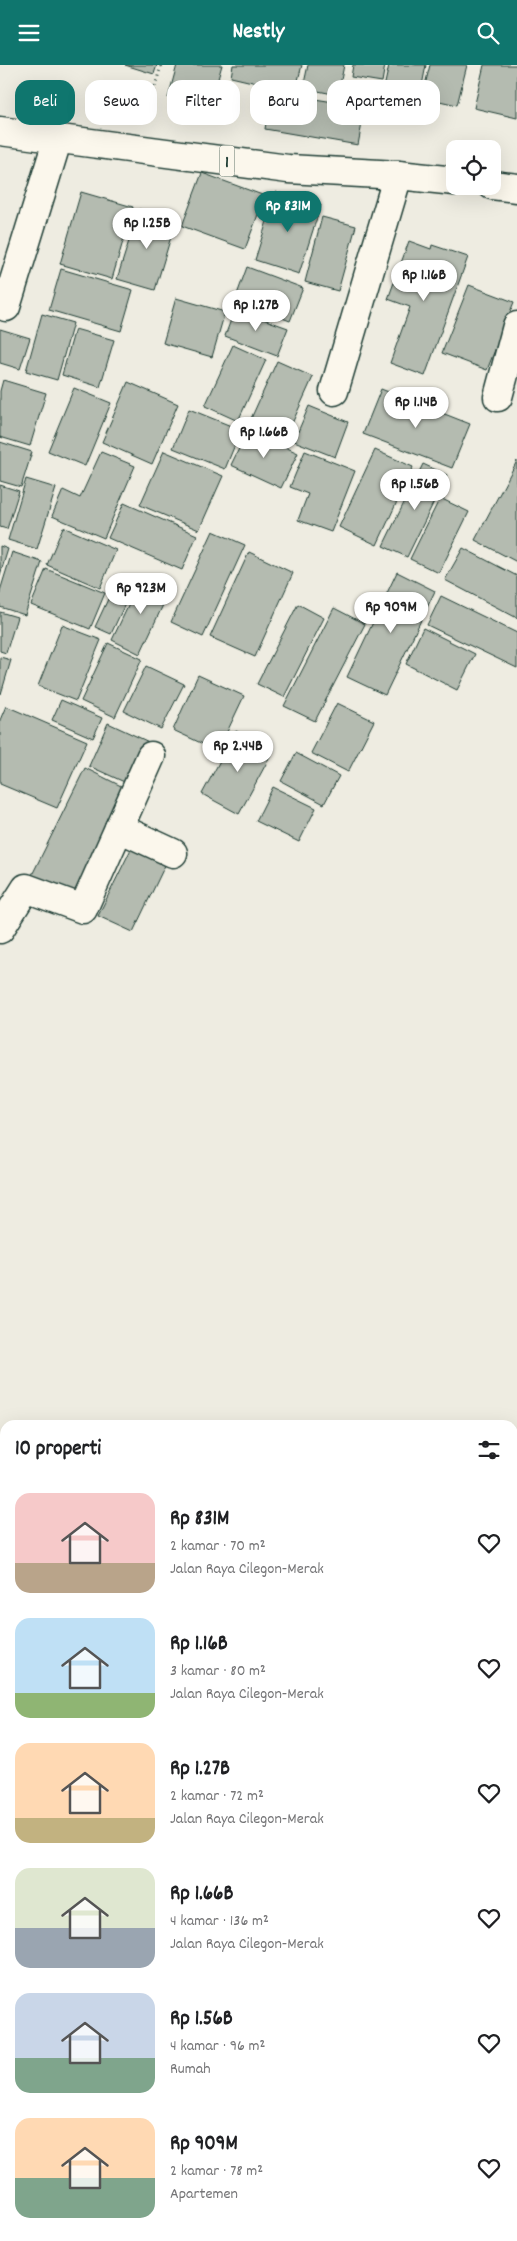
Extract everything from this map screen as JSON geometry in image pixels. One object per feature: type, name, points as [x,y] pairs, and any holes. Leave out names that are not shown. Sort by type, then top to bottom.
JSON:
[{"type":"main road","name":"1","points":[[0,131],[288,169],[398,175],[446,180]]},
{"type":"main road","points":[[6,307],[58,138]]},
{"type":"main road","points":[[334,391],[398,175]]},
{"type":"main road","points":[[501,186],[517,188]]},
{"type":"main road","points":[[498,397],[517,325]]},
{"type":"main road","points":[[0,929],[26,888],[83,909],[151,756]]},
{"type":"main road","points":[[119,828],[173,853]]},
{"type":"path","points":[[138,149],[161,65]]},
{"type":"building","points":[[125,65],[157,65],[154,74]]},
{"type":"building","points":[[177,65],[222,65],[218,80],[173,80]]},
{"type":"building","points":[[233,65],[302,65],[298,80],[250,81],[231,77]]},
{"type":"building","points":[[308,65],[344,65],[341,80],[327,80],[327,93],[317,91],[317,80],[305,80]]},
{"type":"building","points":[[353,65],[385,65],[382,80],[351,77]]},
{"type":"building","points":[[389,65],[426,65],[423,80],[386,80]]},
{"type":"building","points":[[430,65],[467,65],[457,105],[440,101],[440,80],[426,80]]},
{"type":"building","points":[[484,65],[517,65],[517,118],[474,108]]},
{"type":"building","points":[[317,99],[327,101],[327,125],[362,125],[358,145],[265,129],[266,125],[317,125]]},
{"type":"building","points":[[202,173],[265,196],[245,249],[182,226]]},
{"type":"building","points":[[81,192],[133,207],[112,279],[60,264]]},
{"type":"building","points":[[276,192],[321,205],[299,274],[255,260]]},
{"type":"building","points":[[139,209],[176,220],[155,290],[117,279]]},
{"type":"building","points":[[322,217],[356,226],[338,291],[305,282]]},
{"type":"building","points":[[409,241],[431,249],[432,245],[468,257],[425,376],[390,363],[410,307],[388,299]]},
{"type":"building","points":[[247,267],[303,288],[290,321],[235,300]]},
{"type":"building","points":[[61,269],[133,290],[121,331],[49,310]]},
{"type":"building","points":[[469,285],[514,302],[487,370],[442,353]]},
{"type":"building","points":[[176,298],[225,312],[212,357],[163,343]]},
{"type":"building","points":[[235,309],[288,328],[277,356],[225,336]]},
{"type":"building","points":[[42,314],[73,323],[57,380],[26,371]]},
{"type":"building","points":[[0,329],[30,338],[20,369],[0,363]]},
{"type":"building","points":[[75,329],[114,340],[100,387],[62,375]]},
{"type":"building","points":[[233,345],[266,360],[238,421],[205,406]]},
{"type":"building","points":[[277,361],[313,377],[285,439],[249,423]]},
{"type":"building","points":[[3,380],[46,393],[30,446],[0,437],[0,391]]},
{"type":"building","points":[[128,382],[178,404],[152,464],[102,442]]},
{"type":"building","points":[[74,388],[111,403],[85,466],[48,451]]},
{"type":"building","points":[[381,389],[470,424],[452,468],[363,434]]},
{"type":"building","points":[[309,406],[348,422],[335,457],[294,441]]},
{"type":"building","points":[[189,409],[241,430],[225,469],[173,448]]},
{"type":"building","points":[[248,430],[298,453],[281,488],[231,465]]},
{"type":"building","points":[[0,442],[32,452],[21,487],[0,481]]},
{"type":"building","points":[[375,450],[413,467],[377,545],[339,527]]},
{"type":"building","points":[[164,451],[223,476],[199,530],[140,505]]},
{"type":"building","points":[[305,451],[355,471],[331,532],[298,520],[308,494],[290,487]]},
{"type":"building","points":[[101,452],[135,466],[104,538],[52,516],[63,490],[80,498]]},
{"type":"building","points":[[517,461],[517,562],[475,540]]},
{"type":"building","points":[[423,464],[447,475],[407,557],[383,546]]},
{"type":"building","points":[[26,479],[56,488],[37,549],[8,540]]},
{"type":"building","points":[[0,485],[19,491],[7,529],[0,527]]},
{"type":"building","points":[[440,498],[469,512],[439,573],[410,559]]},
{"type":"building","points":[[124,503],[197,535],[182,570],[108,538]]},
{"type":"building","points":[[63,527],[116,550],[100,588],[47,565]]},
{"type":"building","points":[[213,531],[245,545],[203,637],[171,622]]},
{"type":"building","points":[[0,546],[8,549],[0,575]]},
{"type":"building","points":[[463,548],[517,576],[517,618],[445,580]]},
{"type":"building","points":[[12,552],[42,562],[25,615],[0,607],[0,591]]},
{"type":"building","points":[[249,552],[293,573],[255,657],[210,637]]},
{"type":"building","points":[[46,569],[105,593],[90,629],[31,605]]},
{"type":"building","points":[[397,572],[435,591],[385,695],[347,677]]},
{"type":"building","points":[[142,577],[170,590],[140,654],[112,640]]},
{"type":"building","points":[[116,582],[132,589],[111,634],[95,627]]},
{"type":"building","points":[[441,596],[517,633],[517,668],[427,625]]},
{"type":"building","points":[[298,604],[324,618],[284,697],[257,684]]},
{"type":"building","points":[[334,608],[365,624],[315,721],[284,706]]},
{"type":"building","points":[[0,612],[17,617],[6,653],[0,651]]},
{"type":"building","points":[[62,625],[101,640],[76,701],[38,686]]},
{"type":"building","points":[[423,628],[475,654],[457,690],[406,664]]},
{"type":"building","points":[[108,643],[142,659],[115,717],[81,701]]},
{"type":"building","points":[[0,657],[11,660],[1,694],[0,693]]},
{"type":"building","points":[[146,666],[184,684],[161,729],[124,711]]},
{"type":"building","points":[[198,675],[244,696],[218,751],[173,730]]},
{"type":"building","points":[[61,700],[102,718],[93,738],[52,720]]},
{"type":"building","points":[[337,703],[374,721],[348,772],[311,753]]},
{"type":"building","points":[[6,706],[87,741],[57,808],[0,784],[0,720]]},
{"type":"building","points":[[108,723],[151,743],[131,785],[89,766]]},
{"type":"building","points":[[236,731],[273,751],[239,814],[202,794]]},
{"type":"building","points":[[296,753],[339,776],[324,804],[281,781]]},
{"type":"building","points":[[85,768],[131,791],[77,898],[32,875]]},
{"type":"building","points":[[273,787],[316,808],[299,842],[256,821]]},
{"type":"building","points":[[135,841],[169,857],[133,932],[98,916]]}]
